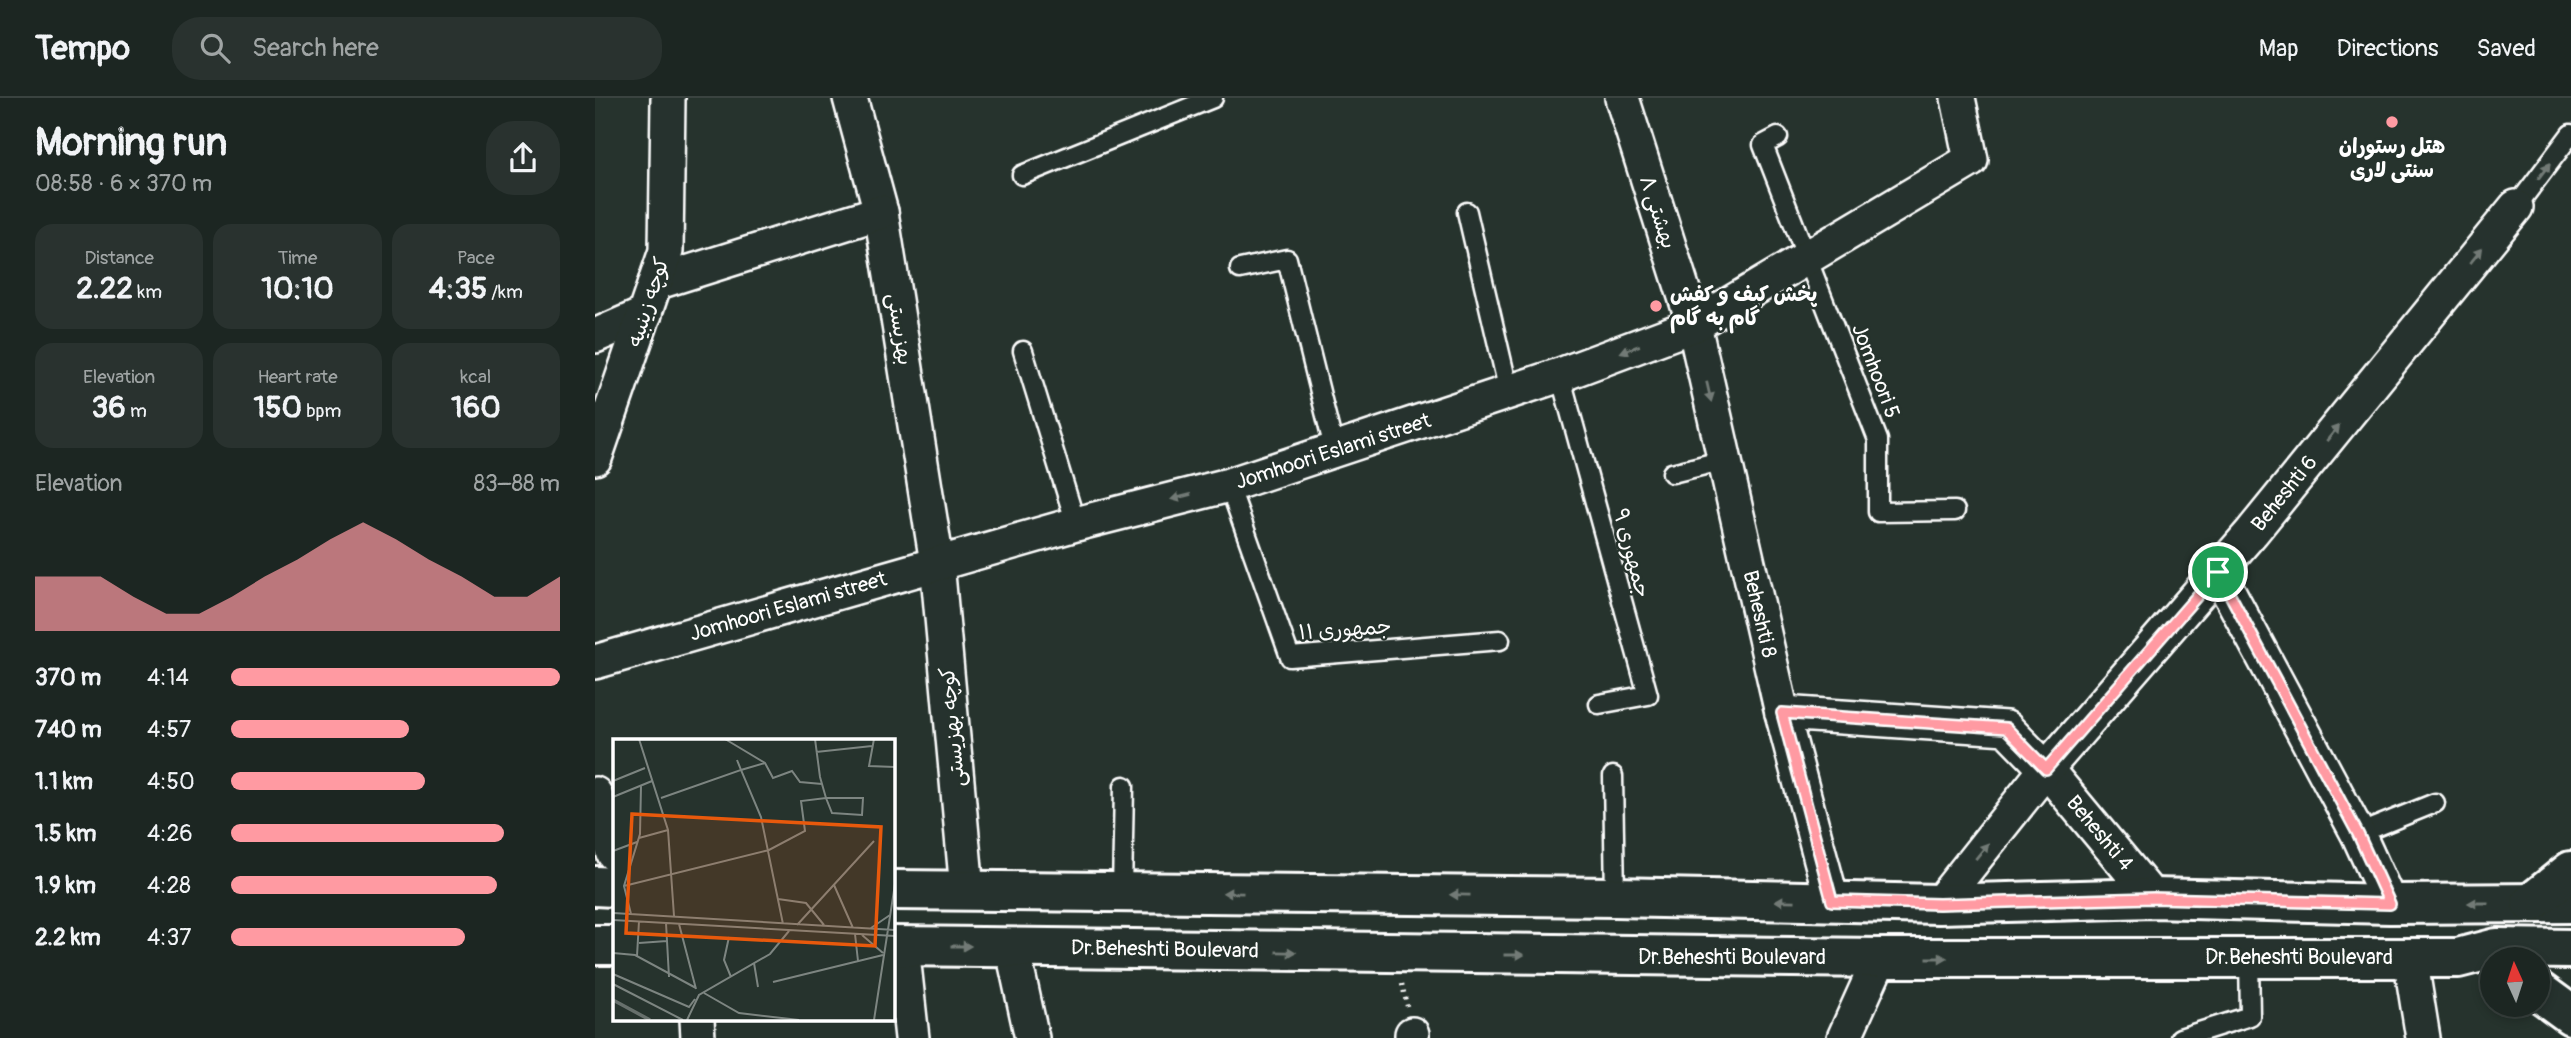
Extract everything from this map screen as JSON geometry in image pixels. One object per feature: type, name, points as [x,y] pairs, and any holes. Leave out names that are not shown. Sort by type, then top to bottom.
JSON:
[{"type":"main road","points":[[2531,903],[2571,871]]},
{"type":"main road","points":[[595,886],[613,887]]},
{"type":"main road","points":[[894,890],[1615,897],[1939,904],[2153,898],[2390,904],[2571,903]]},
{"type":"main road","points":[[1396,954],[1397,895]]},
{"type":"main road","points":[[2390,904],[2400,912],[2405,925],[2398,957]]},
{"type":"main road","points":[[595,945],[613,945]]},
{"type":"main road","name":"Dr.Beheshti Boulevard","points":[[897,946],[1879,958],[2398,957],[2475,965],[2497,947],[2571,949]]},
{"type":"main road","points":[[2550,1000],[2571,1016]]},
{"type":"street","name":"کوچه زینبیه","points":[[595,458],[666,251],[668,98]]},
{"type":"street","name":"بهزیستی","points":[[850,98],[881,212],[937,563]]},
{"type":"street","name":"بهشتی ۸","points":[[1622,98],[1694,325]]},
{"type":"street","name":"Jomhoori Eslami street","points":[[595,662],[1076,524],[1229,485],[1335,452],[1560,375],[1694,325],[1971,160],[1958,98]]},
{"type":"street","name":"Beheshti 6","points":[[1939,904],[2046,769],[2218,572],[2516,207]]},
{"type":"street","points":[[595,336],[650,298],[881,212]]},
{"type":"street","name":"Beheshti 8","points":[[1694,325],[1782,713],[1832,901]]},
{"type":"street","name":"کوچه بهزیستی","points":[[937,563],[967,890]]},
{"type":"street","points":[[2218,572],[2358,834],[2390,904]]},
{"type":"street","name":"Beheshti 4","points":[[1782,713],[2006,728],[2046,769],[2153,898]]},
{"type":"street","points":[[595,794],[613,851]]},
{"type":"street","points":[[897,946],[912,1038]]},
{"type":"street","points":[[1012,946],[1032,1038]]},
{"type":"street","points":[[2398,957],[2423,1038]]},
{"type":"street","points":[[1844,1038],[1879,958]]},
{"type":"street","points":[[698,1020],[698,1038]]},
{"type":"lane","points":[[1022,175],[1213,98]]},
{"type":"lane","points":[[2516,207],[2571,134]]},
{"type":"lane","points":[[1777,137],[1763,145],[1808,259]]},
{"type":"lane","points":[[1467,212],[1509,392]]},
{"type":"lane","points":[[1240,269],[1287,259],[1335,452]]},
{"type":"lane","name":"Jomhoori 5","points":[[1808,259],[1878,440],[1878,512],[1955,511]]},
{"type":"lane","points":[[1023,351],[1076,524]]},
{"type":"lane","name":"جمهوری ۹","points":[[1560,375],[1648,695],[1598,704]]},
{"type":"lane","points":[[1672,473],[1725,460]]},
{"type":"lane","name":"جمهوری ۱۱","points":[[1229,485],[1290,657],[1500,640]]},
{"type":"lane","points":[[1613,776],[1615,897]]},
{"type":"lane","points":[[1122,892],[1124,786]]},
{"type":"lane","points":[[2358,834],[2435,803]]},
{"type":"lane","points":[[2180,1038],[2250,1016],[2249,957]]},
{"type":"path","points":[[1396,954],[1412,1036]]},
{"type":"place","name":"هتل رستوران سنتی لاری","points":[[2392,122]]},
{"type":"place","name":"پخش کیف و کفش گام به گام","points":[[1656,306]]},
{"type":"route","points":[[2218,572],[2358,834],[2390,904],[2153,898],[1939,904],[1832,901],[1782,713],[2006,728],[2046,769],[2218,572]]}]
